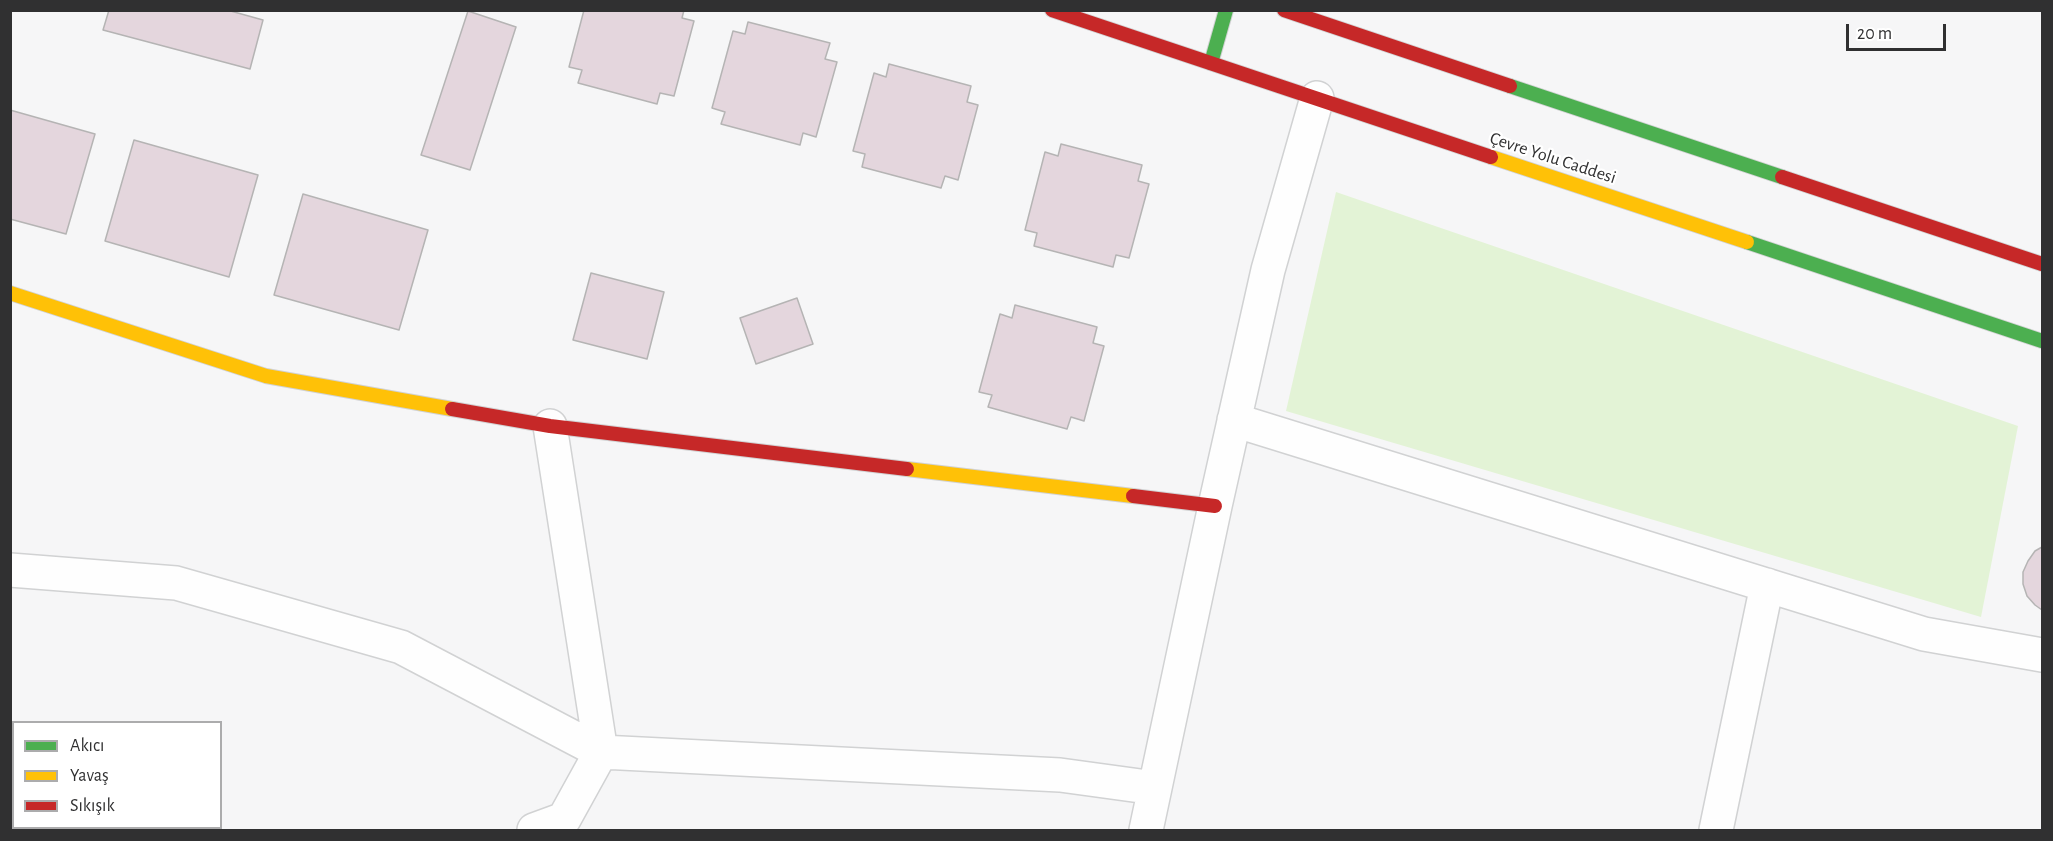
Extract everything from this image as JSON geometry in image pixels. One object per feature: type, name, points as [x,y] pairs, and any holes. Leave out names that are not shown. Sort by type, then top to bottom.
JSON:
[{"type":"main road","name":"Çevre Yolu Caddesi","points":[[1052,10],[2043,340]]},
{"type":"main road","points":[[1211,63],[1226,10]]},
{"type":"main road","points":[[1284,10],[2043,264]]},
{"type":"main road","points":[[10,293],[266,376],[550,426],[1215,506]]},
{"type":"street","points":[[1146,831],[1268,270],[1317,98]]},
{"type":"street","points":[[1234,420],[1924,634],[2043,656]]},
{"type":"street","points":[[550,426],[601,752],[555,827]]},
{"type":"street","points":[[10,570],[176,583],[401,647],[601,752],[1060,775],[1155,788]]},
{"type":"street","points":[[1716,831],[1767,585]]},
{"type":"green space","points":[[1336,192],[2018,426],[1981,617],[1286,411]]},
{"type":"building","points":[[109,10],[227,10],[263,20],[250,69],[103,30]]},
{"type":"building","points":[[584,10],[684,10],[682,18],[694,21],[674,96],[660,93],[657,104],[578,83],[582,70],[569,67]]},
{"type":"building","points":[[468,11],[516,27],[470,170],[421,155]]},
{"type":"building","points":[[748,22],[830,43],[825,59],[837,62],[816,137],[803,133],[800,145],[721,124],[725,112],[712,108],[733,31],[745,34]]},
{"type":"building","points":[[889,64],[971,86],[967,102],[978,105],[958,180],[945,176],[941,188],[862,167],[865,154],[853,151],[874,73],[886,77]]},
{"type":"building","points":[[10,110],[95,134],[66,234],[10,219]]},
{"type":"building","points":[[134,140],[258,175],[229,277],[105,241]]},
{"type":"building","points":[[1061,144],[1142,165],[1138,181],[1149,184],[1129,258],[1116,255],[1113,267],[1034,246],[1037,233],[1025,230],[1045,152],[1058,156]]},
{"type":"building","points":[[303,194],[428,230],[399,330],[274,295]]},
{"type":"building","points":[[591,273],[664,292],[647,359],[573,340]]},
{"type":"building","points":[[797,298],[813,344],[756,364],[740,318]]},
{"type":"building","points":[[1015,305],[1097,327],[1093,343],[1104,346],[1084,421],[1071,417],[1067,429],[988,407],[992,395],[979,392],[1000,314],[1012,318]]},
{"type":"building","points":[[2042,547],[2042,610],[2027,596],[2023,584],[2023,572],[2035,551]]},
{"type":"traffic: fast","points":[[1211,63],[1226,10]]},
{"type":"traffic: fast","points":[[1510,86],[1782,177]]},
{"type":"traffic: fast","points":[[1747,242],[2042,341]]},
{"type":"traffic: slow","points":[[1491,157],[1747,242]]},
{"type":"traffic: slow","points":[[10,293],[266,376],[452,409]]},
{"type":"traffic: slow","points":[[907,469],[1133,496]]},
{"type":"traffic: jam","points":[[1052,10],[1491,157]]},
{"type":"traffic: jam","points":[[1284,10],[1510,86]]},
{"type":"traffic: jam","points":[[1782,177],[2042,264]]},
{"type":"traffic: jam","points":[[452,409],[550,426],[907,469]]},
{"type":"traffic: jam","points":[[1133,496],[1215,506]]}]
